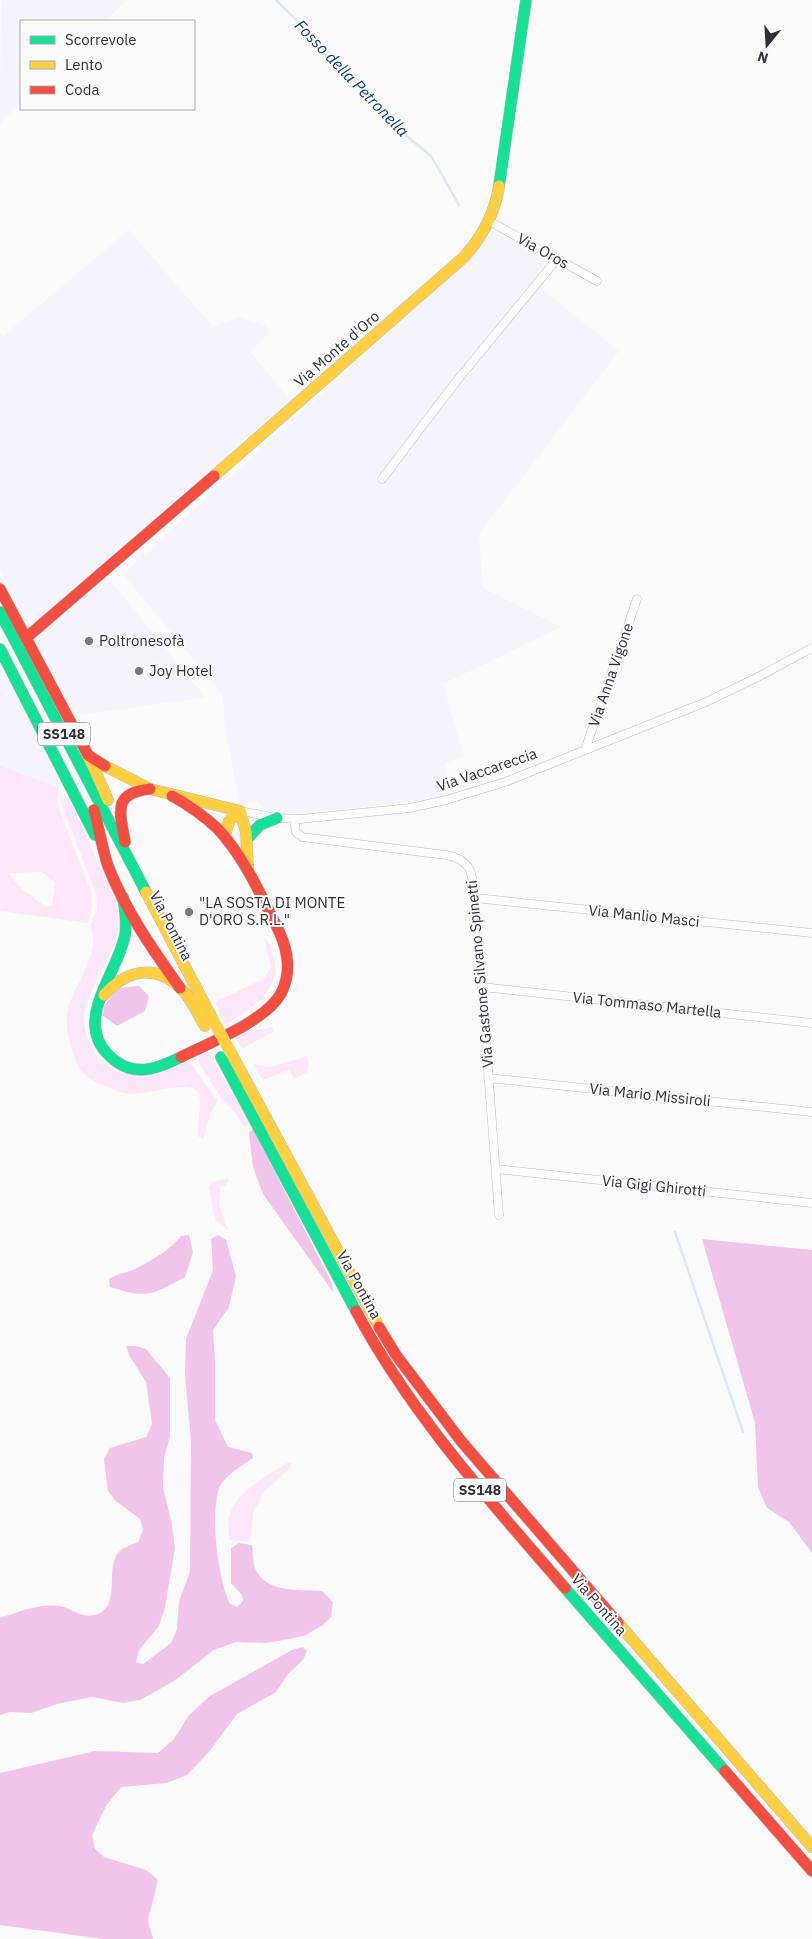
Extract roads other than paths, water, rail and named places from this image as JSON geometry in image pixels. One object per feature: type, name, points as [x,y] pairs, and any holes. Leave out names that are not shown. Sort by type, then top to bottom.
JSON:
[{"type":"main road","name":"Via Monte d'Oro","points":[[26,638],[94,581],[456,264],[479,240],[490,221],[496,202],[526,0]]},
{"type":"main road","points":[[0,589],[88,755],[113,812],[128,856]]},
{"type":"main road","name":"Via Pontina","points":[[0,612],[128,856],[209,1023]]},
{"type":"main road","name":"Via Pontina","points":[[0,632],[226,1055],[373,1342],[432,1430],[486,1498],[812,1870]]},
{"type":"main road","points":[[0,649],[89,822],[123,897],[147,942],[180,988],[209,1023]]},
{"type":"main road","name":"Via Vaccareccia","points":[[88,755],[117,773],[150,789],[172,796],[240,811]]},
{"type":"main road","points":[[128,856],[121,802],[130,792],[150,789]]},
{"type":"main road","points":[[123,897],[126,918],[125,935],[98,1002],[95,1023],[101,1046],[117,1062],[128,1068],[142,1070],[167,1064],[253,1019],[268,1009],[277,999],[284,986],[288,970],[288,955],[282,936],[249,870],[225,836],[202,815],[172,796]]},
{"type":"main road","points":[[94,810],[108,865]]},
{"type":"main road","points":[[225,836],[228,821],[240,811],[246,823],[248,838],[246,851],[249,870]]},
{"type":"main road","points":[[248,838],[260,825],[277,818]]},
{"type":"main road","points":[[98,1002],[118,980],[133,973],[157,974],[180,988]]},
{"type":"main road","name":"Via Pontina","points":[[226,1055],[367,1308],[413,1378],[461,1441],[812,1847]]},
{"type":"street","name":"Via Oros","points":[[490,221],[596,281]]},
{"type":"street","points":[[382,479],[455,384],[557,259]]},
{"type":"street","name":"Via Anna Vigone","points":[[586,750],[638,599]]},
{"type":"street","name":"Via Vaccareccia","points":[[240,811],[277,818],[294,819],[410,808],[446,800],[499,784],[727,693],[812,648]]},
{"type":"street","name":"Via Gastone Silvano Spinetti","points":[[294,819],[296,832],[302,837],[446,855],[464,862],[471,871],[475,898],[499,1215]]},
{"type":"street","name":"Via Manlio Masci","points":[[475,898],[812,934]]},
{"type":"street","name":"Via Tommaso Martella","points":[[482,987],[812,1023]]},
{"type":"street","name":"Via Mario Missiroli","points":[[488,1078],[812,1112]]},
{"type":"street","name":"Via Gigi Ghirotti","points":[[497,1169],[812,1203]]},
{"type":"waterway","name":"Fosso della Petronella","points":[[276,0],[361,83],[397,128],[431,156],[459,205]]},
{"type":"waterway","points":[[675,1232],[743,1432]]},
{"type":"place","name":"Poltronesofà","points":[[89,641]]},
{"type":"place","name":"Joy Hotel","points":[[139,671]]},
{"type":"place","name":"\"LA SOSTA DI MONTE D'ORO S.R.L.\"","points":[[189,912]]}]
